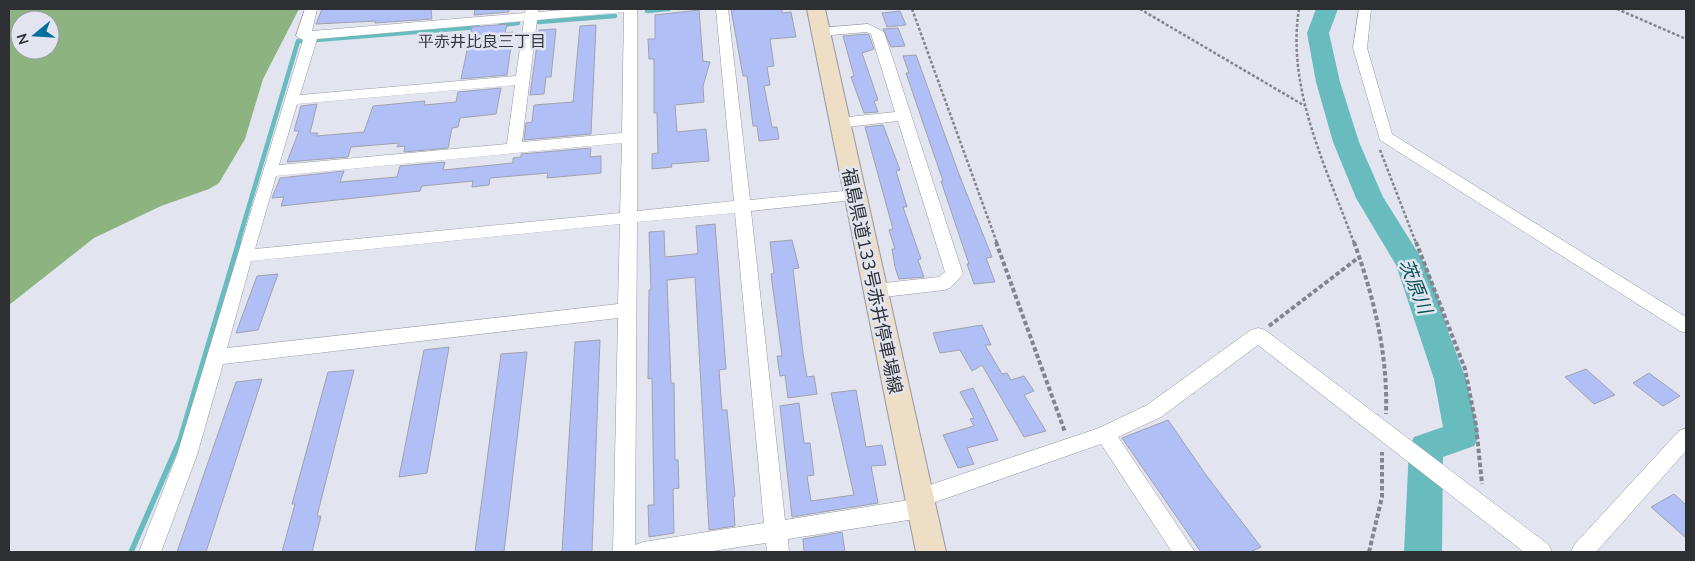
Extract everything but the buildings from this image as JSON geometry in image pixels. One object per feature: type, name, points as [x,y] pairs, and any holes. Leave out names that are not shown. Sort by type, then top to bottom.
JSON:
[{"type":"main road","name":"福島県道133号赤井停車場線","points":[[818,20],[874,291],[931,552]]},
{"type":"street","points":[[311,9],[303,36],[532,12],[620,9]]},
{"type":"street","points":[[624,552],[631,9]]},
{"type":"street","points":[[722,9],[776,542]]},
{"type":"street","points":[[1365,9],[1360,48],[1385,137],[1686,326]]},
{"type":"street","points":[[514,148],[532,12]]},
{"type":"street","points":[[818,20],[868,28],[877,32],[954,274],[944,283],[874,291]]},
{"type":"street","points":[[150,552],[188,455],[244,256],[311,35]]},
{"type":"street","points":[[292,100],[522,80]]},
{"type":"street","points":[[839,123],[904,116]]},
{"type":"street","points":[[270,171],[629,137]]},
{"type":"street","points":[[244,256],[854,195]]},
{"type":"street","points":[[215,357],[627,310]]},
{"type":"street","points":[[643,552],[776,542],[920,503],[1105,434],[1154,411],[1258,335],[1541,552]]},
{"type":"street","points":[[1105,434],[1184,552]]},
{"type":"street","points":[[1582,552],[1686,437]]},
{"type":"path","points":[[912,9],[1070,447]]},
{"type":"path","points":[[1140,9],[1305,106]]},
{"type":"path","points":[[1258,335],[1358,258],[1305,106],[1296,66],[1295,27],[1299,9]]},
{"type":"path","points":[[1617,9],[1686,39]]},
{"type":"path","points":[[1378,144],[1438,294],[1465,369],[1476,425],[1480,505]]},
{"type":"green space","points":[[9,9],[299,9],[263,79],[245,139],[219,183],[209,189],[161,206],[94,238],[9,305]]},
{"type":"waterway","points":[[647,11],[669,9]]},
{"type":"waterway","name":"茨原川","points":[[1327,9],[1318,33],[1328,82],[1346,142],[1370,198],[1410,264],[1450,379],[1462,436],[1426,448],[1423,552]]},
{"type":"waterway","points":[[539,22],[615,16]]},
{"type":"waterway","points":[[501,25],[518,23]]},
{"type":"waterway","points":[[316,40],[478,27]]},
{"type":"waterway","points":[[238,243],[298,41],[301,41]]},
{"type":"waterway","points":[[131,552],[180,440],[239,242]]},
{"type":"district","name":"平赤井比良三丁目","points":[[482,41]]}]
